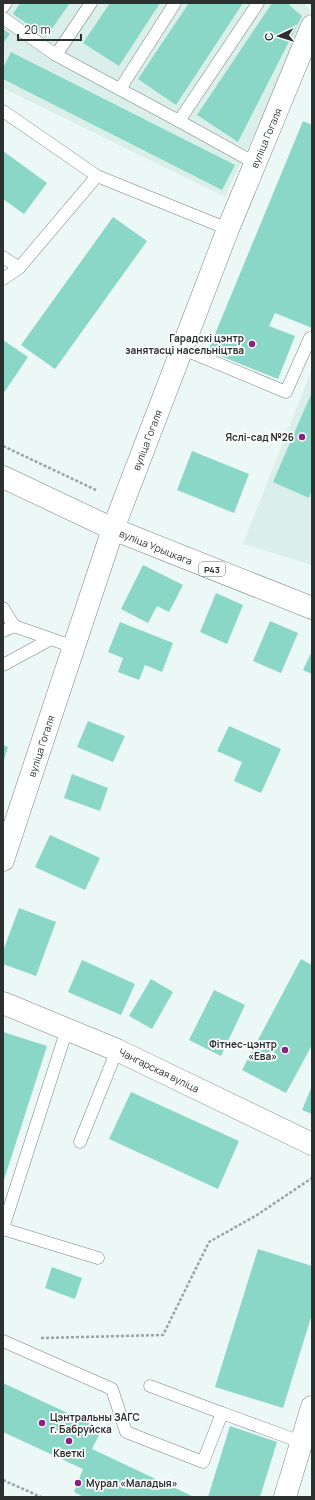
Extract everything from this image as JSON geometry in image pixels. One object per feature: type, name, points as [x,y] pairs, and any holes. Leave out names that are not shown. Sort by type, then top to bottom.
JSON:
[{"type":"street","name":"вуліца Гогаля","points":[[3,860],[113,530],[228,229],[255,163],[306,57],[312,26]]},
{"type":"street","name":"вуліца Урыцкага","points":[[3,478],[113,530],[312,608]]},
{"type":"street","name":"Чангарская вуліца","points":[[3,1003],[117,1050],[312,1144]]},
{"type":"street","points":[[285,1497],[312,1407]]},
{"type":"lane","points":[[3,7],[6,3]]},
{"type":"lane","points":[[56,55],[91,3]]},
{"type":"lane","points":[[120,89],[175,3]]},
{"type":"lane","points":[[179,121],[258,3]]},
{"type":"lane","points":[[3,18],[56,55],[255,163]]},
{"type":"lane","points":[[3,110],[97,176],[228,229]]},
{"type":"lane","points":[[3,279],[18,268],[97,176]]},
{"type":"lane","points":[[3,257],[18,268]]},
{"type":"lane","points":[[183,349],[286,392],[310,338]]},
{"type":"lane","points":[[3,608],[8,629],[51,638],[74,647]]},
{"type":"lane","points":[[3,664],[51,638]]},
{"type":"lane","points":[[66,1029],[3,1229],[98,1258]]},
{"type":"lane","points":[[80,1142],[117,1050]]},
{"type":"lane","points":[[3,1341],[112,1389],[126,1432],[203,1462],[222,1413]]},
{"type":"lane","points":[[150,1386],[301,1442]]},
{"type":"path","points":[[3,446],[96,490]]},
{"type":"path","points":[[34,1339],[163,1335],[210,1242],[257,1215],[312,1178]]},
{"type":"path","points":[[3,1480],[41,1497]]},
{"type":"shaded area","points":[[3,3],[304,3],[311,11],[225,197],[3,88]]},
{"type":"shaded area","points":[[312,369],[312,565],[243,544]]},
{"type":"building","points":[[20,3],[70,3],[46,37],[13,14]]},
{"type":"building","points":[[110,3],[160,3],[119,66],[83,43]]},
{"type":"building","points":[[189,3],[243,3],[176,105],[138,79]]},
{"type":"building","points":[[272,3],[290,3],[289,5],[302,16],[238,142],[197,115]]},
{"type":"building","points":[[3,29],[10,34],[3,43]]},
{"type":"building","points":[[11,52],[235,165],[222,190],[3,79],[3,68]]},
{"type":"building","points":[[303,121],[312,125],[312,328],[275,313],[269,326],[295,336],[278,379],[208,351]]},
{"type":"building","points":[[3,151],[47,183],[24,214],[3,199]]},
{"type":"building","points":[[113,217],[147,241],[55,369],[21,345]]},
{"type":"building","points":[[3,340],[28,357],[3,394]]},
{"type":"building","name":"Яслі-сад №26","points":[[312,392],[312,489],[309,498],[273,482]]},
{"type":"building","points":[[192,451],[249,474],[234,513],[177,490]]},
{"type":"building","points":[[143,565],[183,585],[169,612],[157,606],[148,623],[121,609]]},
{"type":"building","points":[[216,593],[243,605],[227,644],[200,632]]},
{"type":"building","points":[[270,621],[298,633],[281,673],[253,661]]},
{"type":"building","points":[[120,622],[173,643],[162,672],[145,665],[139,680],[118,672],[123,658],[108,652]]},
{"type":"building","points":[[312,651],[312,674],[303,670]]},
{"type":"building","points":[[88,721],[125,736],[113,762],[77,747]]},
{"type":"building","points":[[229,726],[281,749],[261,793],[234,781],[242,762],[217,751]]},
{"type":"building","points":[[3,745],[8,747],[3,763]]},
{"type":"building","points":[[72,774],[108,788],[100,811],[64,798]]},
{"type":"building","points":[[50,835],[100,858],[85,890],[35,867]]},
{"type":"building","points":[[19,908],[56,922],[36,976],[3,964],[3,951]]},
{"type":"building","points":[[301,959],[312,965],[312,1045],[286,1093],[242,1070]]},
{"type":"building","points":[[82,960],[135,984],[121,1015],[68,992]]},
{"type":"building","points":[[151,979],[173,992],[152,1029],[129,1016]]},
{"type":"building","points":[[214,990],[245,1005],[221,1056],[189,1040]]},
{"type":"building","points":[[3,1032],[47,1046],[3,1183]]},
{"type":"building","points":[[312,1086],[312,1114],[302,1110]]},
{"type":"building","points":[[131,1092],[239,1141],[218,1189],[109,1139]]},
{"type":"building","points":[[258,1249],[312,1266],[312,1314],[283,1408],[215,1387]]},
{"type":"building","points":[[52,1267],[82,1278],[75,1299],[45,1288]]},
{"type":"building","points":[[3,1383],[102,1429],[92,1449],[194,1497],[84,1497],[74,1492],[83,1469],[3,1432]]},
{"type":"building","points":[[230,1426],[277,1442],[260,1497],[208,1497]]},
{"type":"place","name":"Гарадскі цэнтр занятасці насельніцтва","points":[[252,344]]},
{"type":"place","name":"Яслі-сад №26","points":[[302,437]]},
{"type":"place","name":"Фітнес-цэнтр «Ева»","points":[[285,1050]]},
{"type":"place","name":"Цэнтральны ЗАГС г. Бабруйска","points":[[42,1423]]},
{"type":"place","name":"Кветкі","points":[[69,1441]]},
{"type":"place","name":"Мурал «Маладыя»","points":[[78,1483]]}]
